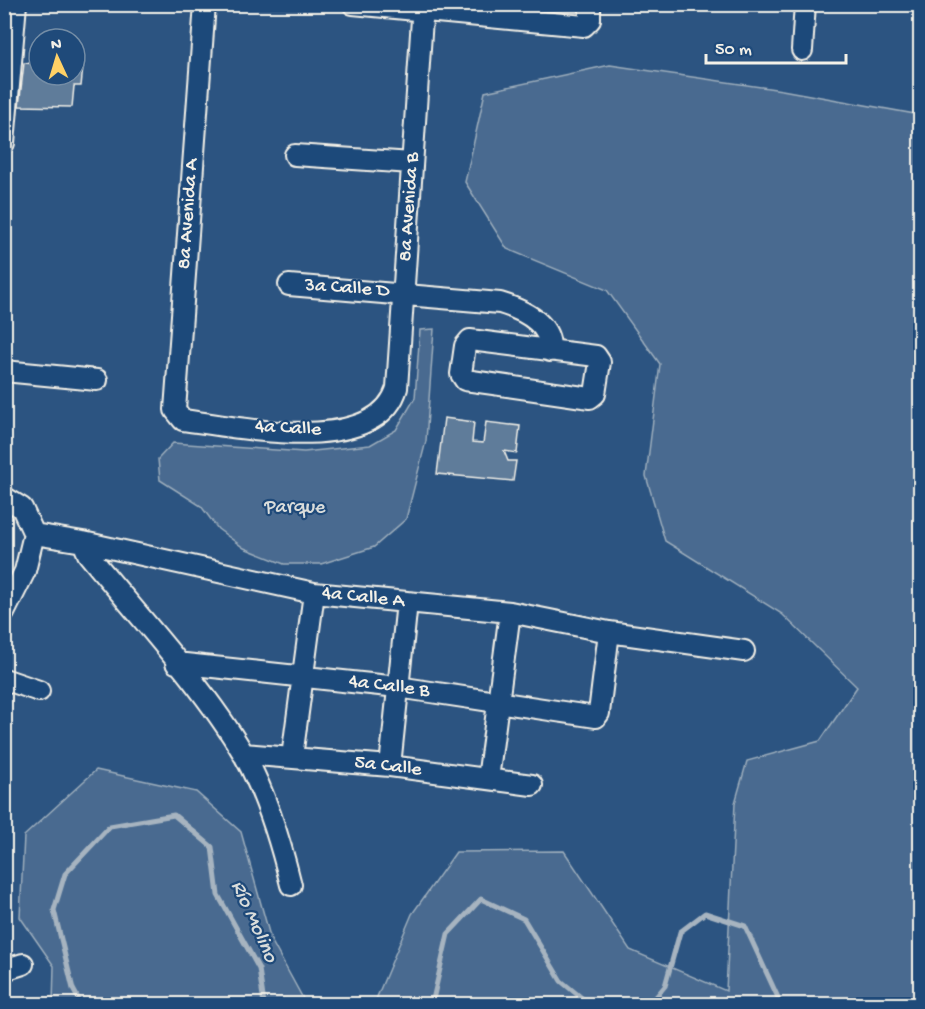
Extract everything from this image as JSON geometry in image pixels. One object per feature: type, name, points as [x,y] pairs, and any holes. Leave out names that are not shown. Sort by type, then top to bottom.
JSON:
[{"type":"street","points":[[4,143],[16,4]]},
{"type":"street","name":"8a Avenida A","points":[[183,420],[176,415],[174,403],[205,4]]},
{"type":"street","points":[[353,4],[423,8],[584,26],[590,12]]},
{"type":"street","points":[[802,50],[805,4]]},
{"type":"street","name":"8a Avenida B","points":[[387,407],[397,388],[423,8]]},
{"type":"street","points":[[295,154],[412,163]]},
{"type":"street","name":"3a Calle D","points":[[289,285],[404,293],[500,303],[514,308],[543,327],[549,338],[550,351]]},
{"type":"street","points":[[470,340],[550,351],[599,358],[594,396],[468,381],[461,375],[465,346],[470,340]]},
{"type":"street","points":[[4,371],[97,380]]},
{"type":"street","name":"4a Calle","points":[[183,420],[316,433],[353,427],[373,419],[387,407]]},
{"type":"street","points":[[4,497],[22,508],[34,534],[25,571],[4,613]]},
{"type":"street","name":"4a Calle A","points":[[34,534],[83,542],[314,592],[510,612],[609,632],[744,651]]},
{"type":"street","points":[[83,542],[88,554],[176,663],[243,754],[279,838],[291,885]]},
{"type":"street","points":[[292,757],[314,592]]},
{"type":"street","points":[[390,766],[407,602]]},
{"type":"street","points":[[488,779],[510,612]]},
{"type":"street","name":"4a Calle B","points":[[176,663],[398,687],[596,717],[599,713],[609,632]]},
{"type":"street","points":[[4,679],[39,691]]},
{"type":"street","name":"5a Calle","points":[[243,754],[390,766],[532,785]]},
{"type":"green space","points":[[610,65],[782,90],[920,115],[920,1004],[374,1004],[412,914],[456,852],[564,851],[630,950],[726,991],[735,803],[747,761],[820,741],[857,687],[782,614],[665,541],[646,476],[660,364],[607,290],[507,249],[465,182],[485,92]]},
{"type":"green space","name":"Parque","points":[[434,329],[426,441],[406,519],[374,547],[321,564],[284,564],[244,548],[218,529],[201,506],[160,480],[158,459],[173,443],[304,452],[370,445],[396,430],[415,398],[420,330]]},
{"type":"green space","points":[[96,770],[196,792],[241,832],[271,940],[306,1004],[53,1004],[54,966],[20,917],[24,836]]},
{"type":"building","points":[[24,63],[27,63],[27,87],[74,87],[72,107],[19,106]]},
{"type":"building","points":[[444,418],[474,422],[472,442],[483,443],[486,422],[520,426],[517,453],[504,451],[508,461],[516,461],[513,481],[437,474]]},
{"type":"waterway","name":"Río Molino","points":[[81,1004],[73,989],[54,910],[65,874],[110,826],[174,815],[212,847],[218,895],[259,969],[264,1004]]},
{"type":"waterway","name":"Río Molino","points":[[432,1004],[448,934],[481,899],[524,919],[561,981],[589,1004]]},
{"type":"waterway","name":"Río Molino","points":[[650,1004],[665,986],[680,932],[705,913],[745,926],[781,1004]]}]
